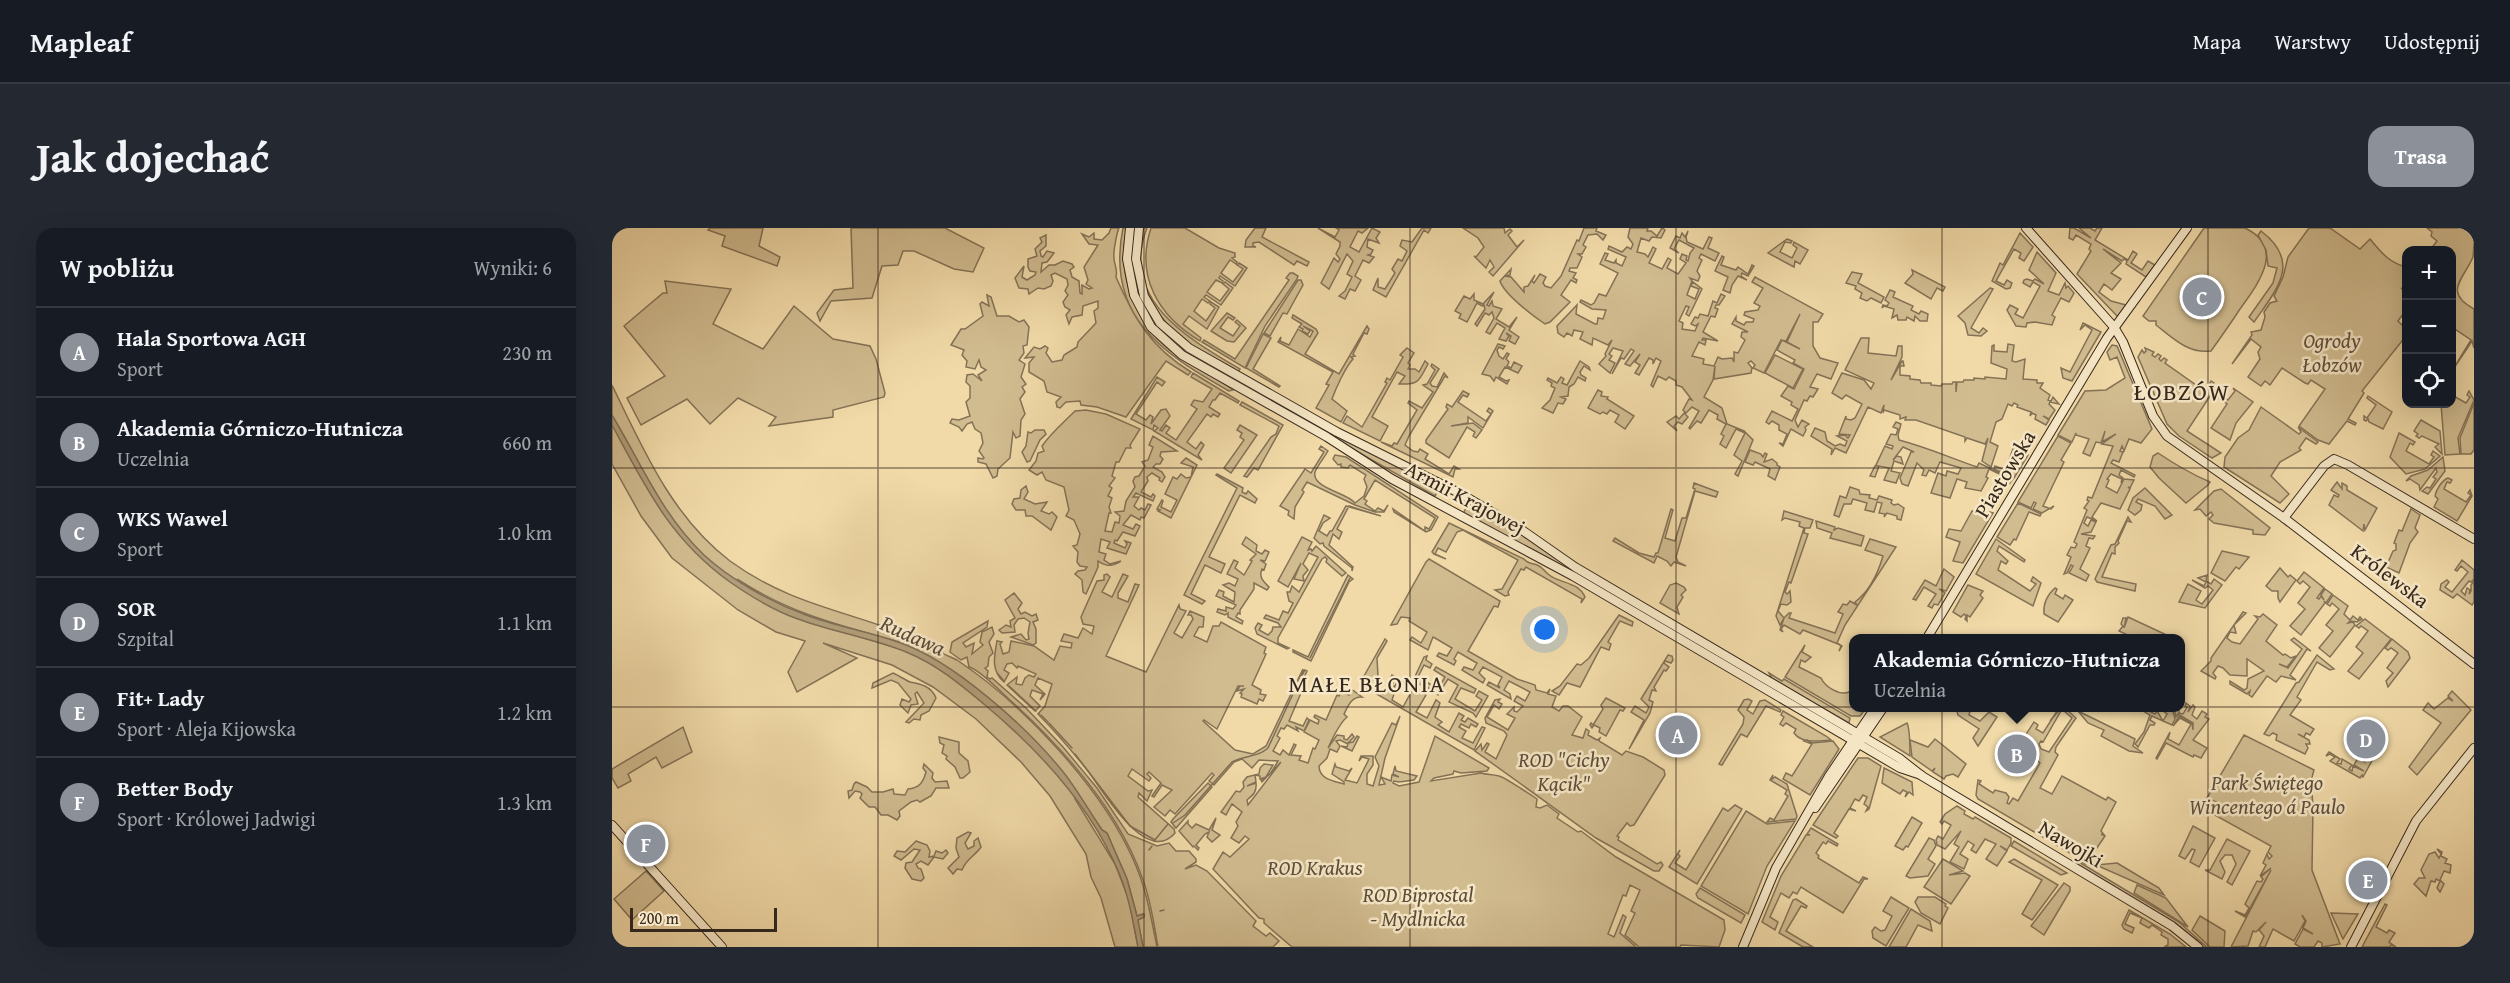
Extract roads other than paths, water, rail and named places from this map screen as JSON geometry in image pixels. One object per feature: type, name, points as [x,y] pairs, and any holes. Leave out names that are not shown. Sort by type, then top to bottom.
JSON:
[{"type":"main road","name":"Armii Krajowej","points":[[1130,228],[1127,259],[1134,296],[1150,325],[1178,352],[1328,437],[1395,481],[1561,570],[1858,738]]},
{"type":"main road","name":"Armii Krajowej","points":[[1140,228],[1136,259],[1144,296],[1164,327],[1189,348],[1337,432],[1461,494],[1519,528],[1583,572],[1858,738]]},
{"type":"main road","name":"Królewska","points":[[2026,228],[2115,329],[2153,416],[2164,433],[2284,518],[2474,664]]},
{"type":"main road","name":"Piastowska","points":[[1930,634],[2107,338],[2187,228]]},
{"type":"main road","points":[[2284,518],[2324,466],[2334,459],[2474,538]]},
{"type":"main road","points":[[1743,947],[1770,879],[1792,841],[1805,826],[1873,712]]},
{"type":"main road","points":[[1858,738],[1880,712]]},
{"type":"main road","name":"Nawojki","points":[[1858,738],[1899,768],[1922,776],[2172,926],[2198,947]]},
{"type":"main road","points":[[2351,947],[2416,820],[2474,748]]},
{"type":"main road","points":[[612,825],[722,947]]},
{"type":"waterway","points":[[1310,658],[1350,578]]},
{"type":"waterway","points":[[1173,823],[1185,815],[1232,762],[1268,748],[1304,670]]},
{"type":"waterway","points":[[998,674],[1004,681]]},
{"type":"waterway","points":[[1009,686],[1036,711]]},
{"type":"waterway","points":[[1041,715],[1048,722]]},
{"type":"waterway","points":[[1049,723],[1072,748]]},
{"type":"waterway","points":[[1075,754],[1130,826],[1155,840]]},
{"type":"waterway","points":[[1154,841],[1168,824]]},
{"type":"waterway","points":[[1149,850],[1152,846]]},
{"type":"waterway","points":[[1160,911],[1164,910]]},
{"type":"place","name":"WKS Wawel","points":[[2202,297]]},
{"type":"place","name":"Hala Sportowa AGH","points":[[1678,735]]},
{"type":"place","name":"SOR","points":[[2366,739]]},
{"type":"place","name":"Akademia Górniczo-Hutnicza","points":[[2017,754]]},
{"type":"place","name":"Better Body","points":[[646,844]]},
{"type":"place","name":"Fit+ Lady","points":[[2368,880]]},
{"type":"district","name":"ŁOBZÓW","points":[[2182,392]]},
{"type":"district","name":"MAŁE BŁONIA","points":[[1367,684]]},
{"type":"park label","name":"Ogrody Łobzów","points":[[2332,353]]},
{"type":"park label","name":"ROD \"Cichy Kącik\"","points":[[1564,772]]},
{"type":"park label","name":"Park Świętego Wincentego á Paulo","points":[[2267,795]]},
{"type":"park label","name":"ROD Krakus","points":[[1315,868]]},
{"type":"park label","name":"ROD Biprostal - Mydlnicka","points":[[1418,907]]},
{"type":"water label","name":"Rudawa","points":[[913,635]]}]
